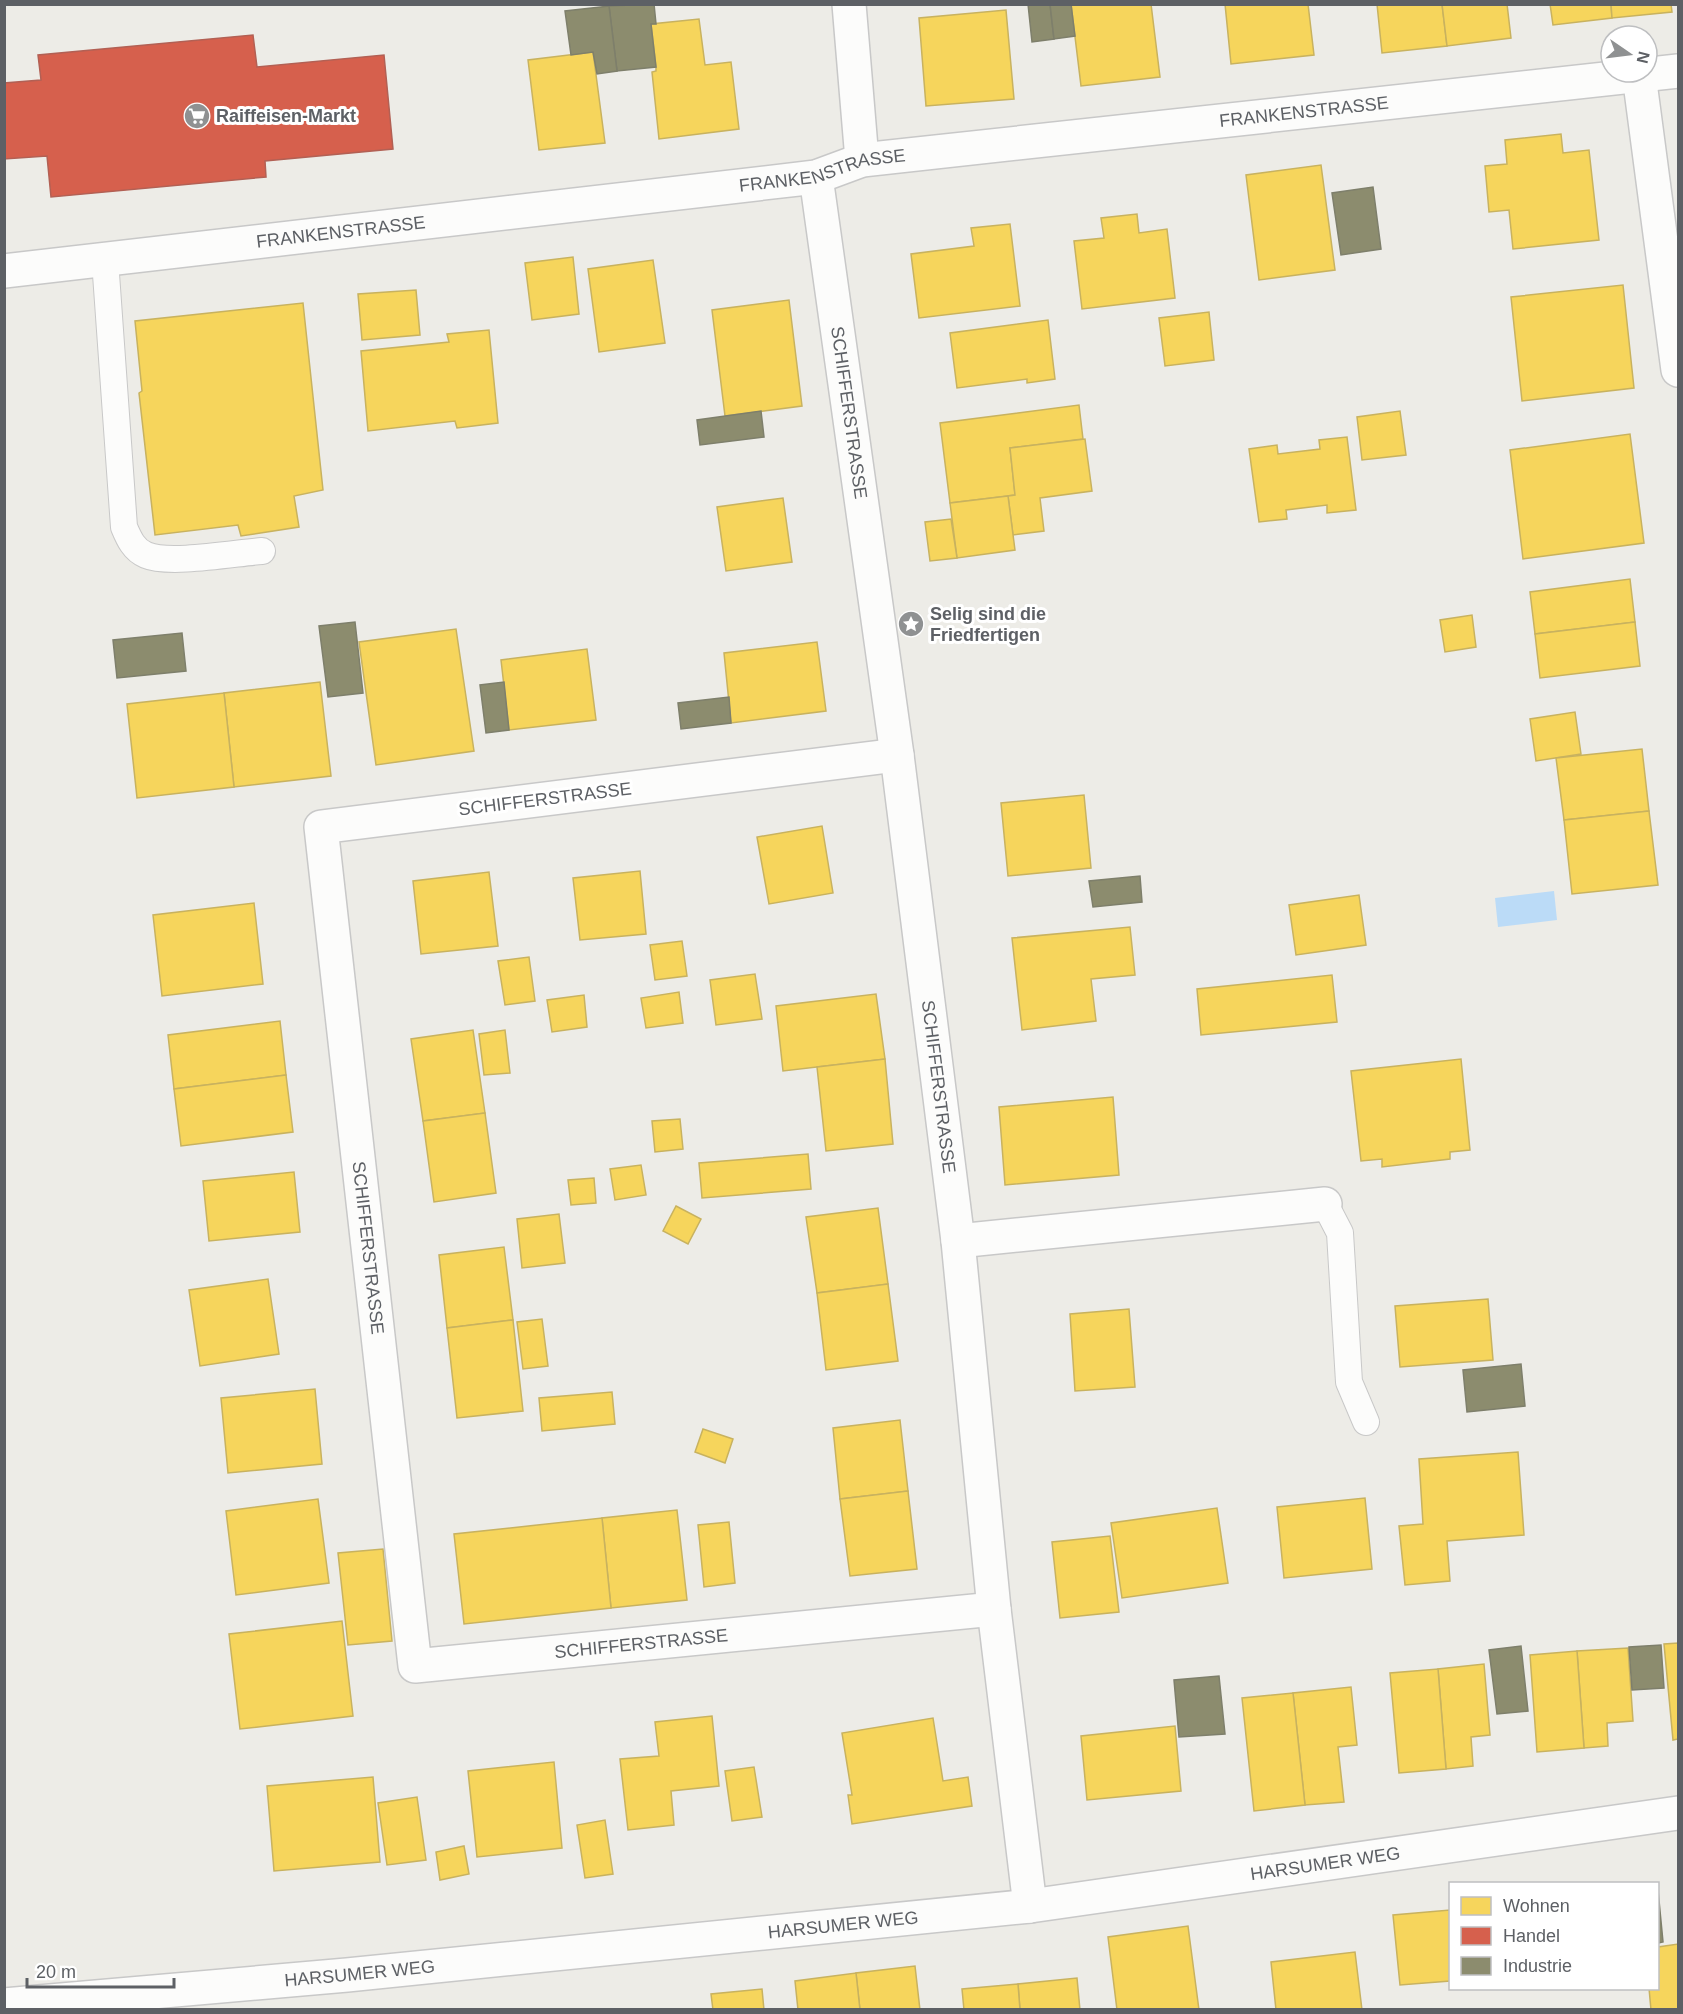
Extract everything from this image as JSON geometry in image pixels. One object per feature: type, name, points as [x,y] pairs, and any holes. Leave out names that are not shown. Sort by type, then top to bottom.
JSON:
[{"type":"street","points":[[849,4],[862,160]]},
{"type":"street","name":"FRANKENSTRASSE","points":[[1659,73],[1678,71]]},
{"type":"street","name":"FRANKENSTRASSE","points":[[4,271],[816,177],[862,160],[1599,79]]},
{"type":"street","points":[[1640,84],[1678,370]]},
{"type":"street","name":"SCHIFFERSTRASSE","points":[[816,177],[897,755],[958,1241],[994,1609],[1030,1906]]},
{"type":"street","name":"SCHIFFERSTRASSE","points":[[897,755],[321,827],[409,1607],[416,1666],[994,1609]]},
{"type":"street","points":[[958,1241],[1325,1204]]},
{"type":"street","name":"HARSUMER WEG","points":[[4,2005],[347,1975],[1030,1906],[1678,1813]]},
{"type":"lane","points":[[105,260],[124,527],[132,546],[147,556],[169,559],[261,551]]},
{"type":"lane","points":[[1325,1204],[1340,1233],[1350,1382],[1366,1422]]},
{"type":"water","points":[[1554,891],[1557,920],[1498,927],[1495,898]]},
{"type":"building: Wohnen","points":[[1071,4],[1151,4],[1160,77],[1081,86]]},
{"type":"building: Wohnen","points":[[1225,4],[1308,4],[1314,55],[1231,64]]},
{"type":"building: Wohnen","points":[[1377,4],[1442,4],[1447,46],[1382,53]]},
{"type":"building: Wohnen","points":[[1442,4],[1507,4],[1511,38],[1447,46]]},
{"type":"building: Wohnen","points":[[1550,4],[1611,4],[1612,18],[1553,25]]},
{"type":"building: Wohnen","points":[[1611,4],[1671,4],[1672,12],[1612,18]]},
{"type":"building: Wohnen","points":[[1006,10],[1014,99],[926,106],[919,18]]},
{"type":"building: Wohnen","points":[[699,19],[705,65],[731,62],[739,129],[659,139],[652,72],[656,71],[656,67],[651,24]]},
{"type":"building: Wohnen","points":[[593,52],[605,143],[539,150],[528,60]]},
{"type":"building: Wohnen","points":[[1561,134],[1563,153],[1589,150],[1599,240],[1513,249],[1509,210],[1489,212],[1485,166],[1507,164],[1505,140]]},
{"type":"building: Wohnen","points":[[1321,165],[1335,270],[1259,280],[1246,175]]},
{"type":"building: Wohnen","points":[[1137,214],[1139,233],[1167,229],[1175,298],[1082,309],[1074,241],[1104,238],[1101,218]]},
{"type":"building: Wohnen","points":[[1010,224],[1020,306],[919,318],[911,254],[974,246],[971,228]]},
{"type":"building: Wohnen","points":[[573,257],[579,314],[532,320],[525,263]]},
{"type":"building: Wohnen","points":[[653,260],[665,343],[599,352],[588,269]]},
{"type":"building: Wohnen","points":[[1623,285],[1634,388],[1522,401],[1511,297]]},
{"type":"building: Wohnen","points":[[416,290],[420,335],[362,340],[358,294]]},
{"type":"building: Wohnen","points":[[789,300],[802,406],[725,416],[712,310]]},
{"type":"building: Wohnen","points":[[303,303],[323,490],[294,496],[299,527],[241,536],[238,525],[155,535],[139,393],[142,391],[135,321]]},
{"type":"building: Wohnen","points":[[1209,312],[1214,360],[1165,366],[1159,318]]},
{"type":"building: Wohnen","points":[[1048,320],[1055,379],[1027,383],[1027,379],[957,388],[950,333]]},
{"type":"building: Wohnen","points":[[489,330],[498,423],[457,428],[455,421],[368,431],[361,351],[449,342],[447,334]]},
{"type":"building: Wohnen","points":[[1079,405],[1083,439],[1010,448],[1015,495],[950,503],[940,423]]},
{"type":"building: Wohnen","points":[[1400,411],[1406,455],[1362,460],[1357,417]]},
{"type":"building: Wohnen","points":[[1630,434],[1644,543],[1523,559],[1510,450]]},
{"type":"building: Wohnen","points":[[1347,437],[1356,510],[1327,513],[1327,505],[1286,510],[1287,519],[1259,522],[1249,449],[1277,445],[1278,454],[1320,449],[1319,440]]},
{"type":"building: Wohnen","points":[[1085,439],[1092,491],[1040,498],[1044,531],[1013,535],[1008,496],[1015,495],[1010,448]]},
{"type":"building: Wohnen","points":[[1008,496],[1015,550],[957,558],[950,503]]},
{"type":"building: Wohnen","points":[[783,498],[792,562],[726,571],[717,507]]},
{"type":"building: Wohnen","points":[[951,519],[957,558],[930,561],[925,522]]},
{"type":"building: Wohnen","points":[[1630,579],[1635,622],[1535,634],[1530,592]]},
{"type":"building: Wohnen","points":[[1472,615],[1476,647],[1445,652],[1440,620]]},
{"type":"building: Wohnen","points":[[1635,622],[1640,666],[1540,678],[1535,634]]},
{"type":"building: Wohnen","points":[[456,629],[474,751],[376,765],[359,642]]},
{"type":"building: Wohnen","points":[[817,642],[826,711],[731,723],[724,653]]},
{"type":"building: Wohnen","points":[[587,649],[596,720],[509,730],[501,660]]},
{"type":"building: Wohnen","points":[[320,682],[331,776],[234,787],[224,693]]},
{"type":"building: Wohnen","points":[[224,693],[234,787],[137,798],[127,704]]},
{"type":"building: Wohnen","points":[[1575,712],[1581,754],[1536,761],[1530,719]]},
{"type":"building: Wohnen","points":[[1642,749],[1649,811],[1564,820],[1556,758]]},
{"type":"building: Wohnen","points":[[1084,795],[1091,868],[1008,876],[1001,803]]},
{"type":"building: Wohnen","points":[[1649,811],[1658,885],[1572,894],[1564,820]]},
{"type":"building: Wohnen","points":[[822,826],[833,893],[769,904],[757,837]]},
{"type":"building: Wohnen","points":[[640,871],[646,934],[580,940],[573,878]]},
{"type":"building: Wohnen","points":[[489,872],[498,946],[421,954],[413,881]]},
{"type":"building: Wohnen","points":[[1359,895],[1366,945],[1296,955],[1289,905]]},
{"type":"building: Wohnen","points":[[254,903],[263,984],[162,996],[153,915]]},
{"type":"building: Wohnen","points":[[1130,927],[1135,975],[1091,979],[1096,1021],[1022,1030],[1012,938]]},
{"type":"building: Wohnen","points":[[682,941],[687,976],[655,980],[650,945]]},
{"type":"building: Wohnen","points":[[529,957],[535,1001],[505,1005],[498,961]]},
{"type":"building: Wohnen","points":[[755,974],[762,1019],[716,1025],[710,980]]},
{"type":"building: Wohnen","points":[[1332,975],[1337,1022],[1201,1035],[1197,989]]},
{"type":"building: Wohnen","points":[[679,992],[683,1023],[646,1028],[641,998]]},
{"type":"building: Wohnen","points":[[876,994],[885,1059],[783,1071],[776,1006]]},
{"type":"building: Wohnen","points":[[584,995],[587,1027],[552,1032],[547,1000]]},
{"type":"building: Wohnen","points":[[280,1021],[286,1075],[174,1089],[168,1035]]},
{"type":"building: Wohnen","points":[[473,1030],[485,1113],[423,1121],[411,1039]]},
{"type":"building: Wohnen","points":[[505,1030],[510,1073],[484,1075],[479,1034]]},
{"type":"building: Wohnen","points":[[885,1059],[893,1144],[826,1151],[817,1067]]},
{"type":"building: Wohnen","points":[[1461,1059],[1470,1150],[1450,1152],[1450,1159],[1382,1167],[1382,1159],[1361,1161],[1351,1071]]},
{"type":"building: Wohnen","points":[[286,1075],[293,1132],[181,1146],[174,1089]]},
{"type":"building: Wohnen","points":[[1113,1097],[1119,1175],[1005,1185],[999,1107]]},
{"type":"building: Wohnen","points":[[485,1113],[496,1193],[434,1202],[423,1121]]},
{"type":"building: Wohnen","points":[[680,1119],[683,1149],[655,1152],[652,1121]]},
{"type":"building: Wohnen","points":[[808,1154],[811,1189],[702,1198],[699,1163]]},
{"type":"building: Wohnen","points":[[641,1165],[646,1195],[615,1200],[610,1169]]},
{"type":"building: Wohnen","points":[[294,1172],[300,1232],[209,1241],[203,1181]]},
{"type":"building: Wohnen","points":[[594,1178],[596,1203],[571,1205],[568,1180]]},
{"type":"building: Wohnen","points":[[676,1206],[701,1219],[688,1244],[663,1231]]},
{"type":"building: Wohnen","points":[[878,1208],[888,1284],[817,1293],[806,1217]]},
{"type":"building: Wohnen","points":[[559,1214],[565,1263],[522,1268],[517,1219]]},
{"type":"building: Wohnen","points":[[504,1247],[513,1320],[447,1328],[439,1255]]},
{"type":"building: Wohnen","points":[[268,1279],[279,1354],[200,1366],[189,1290]]},
{"type":"building: Wohnen","points":[[888,1284],[898,1361],[826,1370],[817,1293]]},
{"type":"building: Wohnen","points":[[1488,1299],[1493,1360],[1400,1367],[1395,1306]]},
{"type":"building: Wohnen","points":[[1129,1309],[1135,1387],[1075,1391],[1070,1314]]},
{"type":"building: Wohnen","points":[[542,1319],[548,1366],[523,1369],[517,1322]]},
{"type":"building: Wohnen","points":[[513,1320],[523,1411],[457,1418],[447,1328]]},
{"type":"building: Wohnen","points":[[315,1389],[322,1464],[228,1473],[221,1398]]},
{"type":"building: Wohnen","points":[[612,1392],[615,1424],[542,1431],[539,1398]]},
{"type":"building: Wohnen","points":[[900,1420],[908,1491],[840,1499],[833,1428]]},
{"type":"building: Wohnen","points":[[703,1429],[733,1439],[725,1463],[695,1452]]},
{"type":"building: Wohnen","points":[[1518,1452],[1524,1535],[1447,1541],[1450,1581],[1405,1585],[1399,1526],[1423,1524],[1419,1459]]},
{"type":"building: Wohnen","points":[[908,1491],[917,1569],[850,1576],[840,1499]]},
{"type":"building: Wohnen","points":[[1365,1498],[1372,1569],[1284,1578],[1277,1507]]},
{"type":"building: Wohnen","points":[[318,1499],[329,1583],[236,1595],[226,1511]]},
{"type":"building: Wohnen","points":[[1217,1508],[1228,1583],[1122,1598],[1111,1523]]},
{"type":"building: Wohnen","points":[[677,1510],[687,1600],[611,1608],[602,1518]]},
{"type":"building: Wohnen","points":[[602,1518],[611,1608],[464,1624],[454,1534]]},
{"type":"building: Wohnen","points":[[729,1522],[735,1583],[704,1587],[698,1525]]},
{"type":"building: Wohnen","points":[[1110,1536],[1119,1612],[1060,1618],[1052,1542]]},
{"type":"building: Wohnen","points":[[383,1549],[392,1641],[348,1645],[338,1553]]},
{"type":"building: Wohnen","points":[[342,1621],[353,1716],[240,1729],[229,1634]]},
{"type":"building: Wohnen","points":[[1678,1643],[1678,1739],[1673,1740],[1664,1644]]},
{"type":"building: Wohnen","points":[[1628,1648],[1633,1721],[1607,1723],[1608,1746],[1584,1748],[1577,1651]]},
{"type":"building: Wohnen","points":[[1577,1651],[1584,1748],[1537,1752],[1530,1655]]},
{"type":"building: Wohnen","points":[[1484,1664],[1490,1735],[1471,1737],[1473,1766],[1446,1769],[1438,1669]]},
{"type":"building: Wohnen","points":[[1438,1669],[1446,1769],[1399,1773],[1390,1673]]},
{"type":"building: Wohnen","points":[[1351,1687],[1357,1745],[1338,1747],[1344,1802],[1305,1805],[1293,1693]]},
{"type":"building: Wohnen","points":[[1293,1693],[1305,1805],[1254,1811],[1242,1698]]},
{"type":"building: Wohnen","points":[[712,1716],[719,1786],[671,1791],[674,1825],[628,1830],[620,1759],[659,1756],[655,1722]]},
{"type":"building: Wohnen","points":[[933,1718],[943,1781],[968,1777],[972,1806],[852,1824],[848,1795],[852,1795],[842,1733]]},
{"type":"building: Wohnen","points":[[1175,1726],[1181,1791],[1087,1800],[1081,1736]]},
{"type":"building: Wohnen","points":[[554,1762],[562,1848],[477,1857],[468,1771]]},
{"type":"building: Wohnen","points":[[754,1767],[762,1817],[732,1821],[725,1771]]},
{"type":"building: Wohnen","points":[[373,1777],[380,1862],[274,1871],[267,1786]]},
{"type":"building: Wohnen","points":[[417,1797],[426,1860],[387,1865],[378,1803]]},
{"type":"building: Wohnen","points":[[605,1820],[613,1874],[585,1878],[577,1825]]},
{"type":"building: Wohnen","points":[[464,1846],[469,1874],[440,1880],[436,1852]]},
{"type":"building: Wohnen","points":[[1449,1910],[1449,1981],[1400,1985],[1393,1915]]},
{"type":"building: Wohnen","points":[[1188,1926],[1199,2010],[1117,2010],[1108,1937]]},
{"type":"building: Wohnen","points":[[1678,1944],[1678,2010],[1651,2010],[1649,1990],[1659,1990],[1659,1947]]},
{"type":"building: Wohnen","points":[[1355,1952],[1362,2010],[1276,2010],[1271,1962]]},
{"type":"building: Wohnen","points":[[915,1966],[920,2010],[860,2010],[856,1973]]},
{"type":"building: Wohnen","points":[[856,1973],[860,2010],[798,2010],[795,1981]]},
{"type":"building: Wohnen","points":[[1077,1978],[1080,2010],[1020,2010],[1018,1984]]},
{"type":"building: Wohnen","points":[[1018,1984],[1020,2010],[964,2010],[962,1989]]},
{"type":"building: Wohnen","points":[[762,1989],[764,2010],[713,2010],[711,1994]]},
{"type":"building: Handel","name":"Raiffeisen-Markt","points":[[253,35],[257,67],[384,55],[393,149],[265,161],[266,177],[51,197],[47,156],[4,159],[4,83],[41,80],[38,55]]},
{"type":"building: Industrie","points":[[654,4],[656,24],[651,24],[656,67],[617,71],[609,6]]},
{"type":"building: Industrie","points":[[1028,4],[1050,4],[1054,39],[1032,42]]},
{"type":"building: Industrie","points":[[1050,4],[1071,4],[1075,36],[1054,39]]},
{"type":"building: Industrie","points":[[609,6],[617,71],[597,74],[593,52],[571,55],[565,11]]},
{"type":"building: Industrie","points":[[1373,187],[1381,249],[1341,255],[1332,193]]},
{"type":"building: Industrie","points":[[761,411],[764,437],[700,445],[697,420]]},
{"type":"building: Industrie","points":[[355,622],[363,693],[328,697],[319,626]]},
{"type":"building: Industrie","points":[[182,633],[186,671],[117,678],[113,640]]},
{"type":"building: Industrie","points":[[504,682],[509,730],[486,733],[480,685]]},
{"type":"building: Industrie","points":[[729,697],[731,723],[681,729],[678,703]]},
{"type":"building: Industrie","points":[[1140,876],[1142,902],[1093,907],[1089,881]]},
{"type":"building: Industrie","points":[[1521,1364],[1525,1406],[1467,1412],[1463,1370]]},
{"type":"building: Industrie","points":[[1661,1645],[1664,1688],[1632,1690],[1629,1647]]},
{"type":"building: Industrie","points":[[1521,1646],[1528,1711],[1497,1714],[1489,1650]]},
{"type":"building: Industrie","points":[[1219,1676],[1225,1734],[1179,1737],[1174,1680]]},
{"type":"building: Industrie","points":[[1659,1900],[1663,1942],[1659,1943]]},
{"type":"place","name":"Raiffeisen-Markt","points":[[197,116]]},
{"type":"place","name":"Selig sind die Friedfertigen","points":[[911,624]]}]
